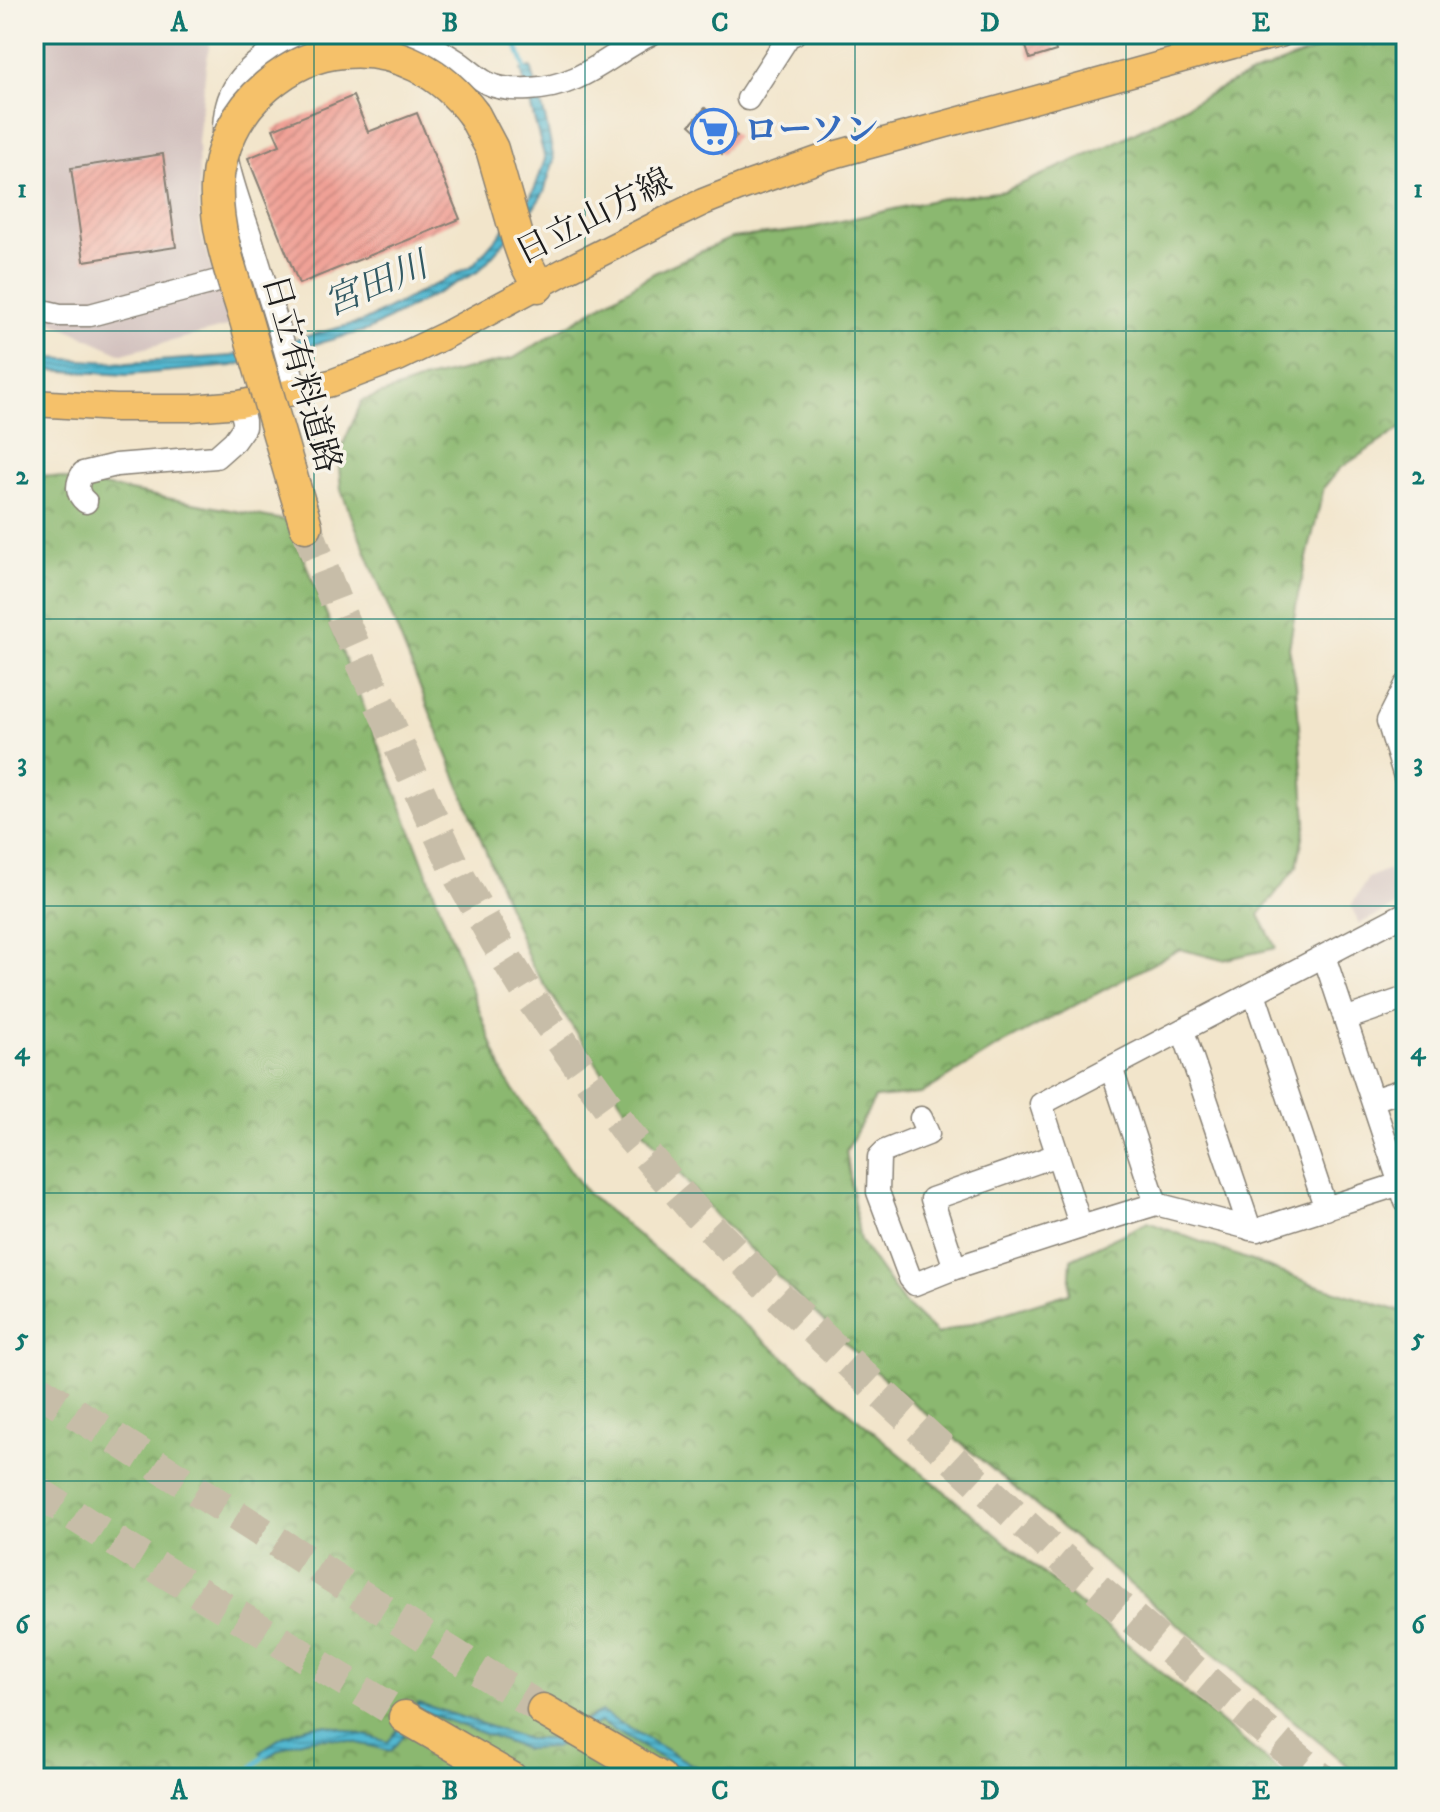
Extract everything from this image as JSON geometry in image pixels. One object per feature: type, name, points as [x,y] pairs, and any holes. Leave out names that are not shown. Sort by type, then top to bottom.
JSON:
[{"type":"highway","name":"日立有料道路","points":[[306,526],[224,244],[217,205],[221,162],[230,135],[252,99],[295,66],[319,56],[344,52],[369,52],[393,57],[440,79],[474,115],[492,149],[524,256],[538,286]]},
{"type":"highway","points":[[543,1710],[660,1778]]},
{"type":"highway","points":[[405,1717],[511,1778]]},
{"type":"main road","name":"日立山方線","points":[[34,403],[158,409],[240,404],[293,379],[352,376],[446,335],[703,202],[826,157],[1280,34]]},
{"type":"street","points":[[293,379],[231,171],[224,127],[227,105],[250,68],[269,53],[307,34]]},
{"type":"street","points":[[395,34],[442,52],[487,83],[510,89],[544,88],[572,81],[651,34]]},
{"type":"street","points":[[748,99],[790,34],[794,34]]},
{"type":"street","points":[[34,309],[60,315],[90,315],[261,270]]},
{"type":"street","points":[[86,502],[78,492],[83,473],[116,465],[216,457],[244,427],[240,404]]},
{"type":"street","points":[[1406,685],[1388,721],[1406,780]]},
{"type":"street","points":[[1081,1227],[1041,1104],[1406,913]]},
{"type":"street","points":[[921,1118],[928,1134],[885,1151],[879,1157],[878,1192],[910,1278],[915,1284],[955,1268],[1156,1204],[1257,1230],[1404,1189],[1324,956]]},
{"type":"street","points":[[1254,993],[1326,1209]]},
{"type":"street","points":[[1345,1019],[1406,998]]},
{"type":"street","points":[[1183,1031],[1250,1229]]},
{"type":"street","points":[[1111,1067],[1156,1204]]},
{"type":"street","points":[[1372,1100],[1406,1089]]},
{"type":"street","points":[[955,1268],[932,1199],[1057,1155]]},
{"type":"shaded area","points":[[34,34],[211,34],[198,142],[200,232],[230,326],[122,354],[48,320],[34,318]]},
{"type":"shaded area","points":[[1388,869],[1396,906],[1359,924],[1351,906],[1368,878]]},
{"type":"green space","points":[[1406,34],[1406,425],[1339,469],[1324,487],[1298,595],[1289,648],[1296,684],[1306,822],[1297,866],[1259,915],[1276,948],[1222,960],[1180,949],[997,1047],[921,1094],[875,1098],[846,1151],[860,1241],[904,1303],[937,1334],[1069,1293],[1071,1259],[1148,1222],[1313,1284],[1406,1313],[1406,1778],[1362,1778],[871,1368],[716,1216],[633,1119],[531,964],[341,490],[338,456],[362,401],[422,380],[514,358],[654,273],[731,238],[802,230],[938,199],[1005,191],[1110,145],[1237,80],[1346,38]]},
{"type":"green space","points":[[34,473],[288,521],[352,676],[505,1078],[586,1192],[1288,1778],[34,1778]]},
{"type":"water","points":[[531,67],[554,160],[544,192],[533,209],[479,271],[368,330],[232,366],[127,375],[34,369],[34,357],[128,363],[232,356],[364,321],[473,265],[527,203],[545,159],[521,70]]},
{"type":"water","points":[[419,1703],[527,1739],[552,1739],[601,1712],[715,1778],[695,1778],[600,1722],[554,1748],[525,1749],[422,1711],[391,1751],[342,1740],[313,1738],[299,1741],[267,1758],[260,1752],[290,1733],[316,1725],[388,1742]]},
{"type":"building","points":[[1022,34],[1052,34],[1056,51],[1030,59]]},
{"type":"building","points":[[353,96],[368,132],[417,113],[460,219],[299,284],[248,158],[280,145],[273,129]]},
{"type":"building","name":"ローソン","points":[[705,108],[737,136],[722,154],[690,125]]},
{"type":"building","points":[[163,154],[176,247],[84,261],[71,168]]},
{"type":"waterway","name":"宮田川","points":[[513,34],[526,72]]},
{"type":"waterway","points":[[247,1778],[269,1751]]},
{"type":"tunnel","points":[[306,526],[341,616],[460,878],[532,1000],[629,1135],[692,1208],[766,1284],[878,1390],[1058,1555],[1321,1778]]},
{"type":"tunnel","points":[[34,1387],[543,1710]]},
{"type":"tunnel","points":[[34,1490],[405,1717]]},
{"type":"place","name":"ローソン","points":[[713,131]]}]
